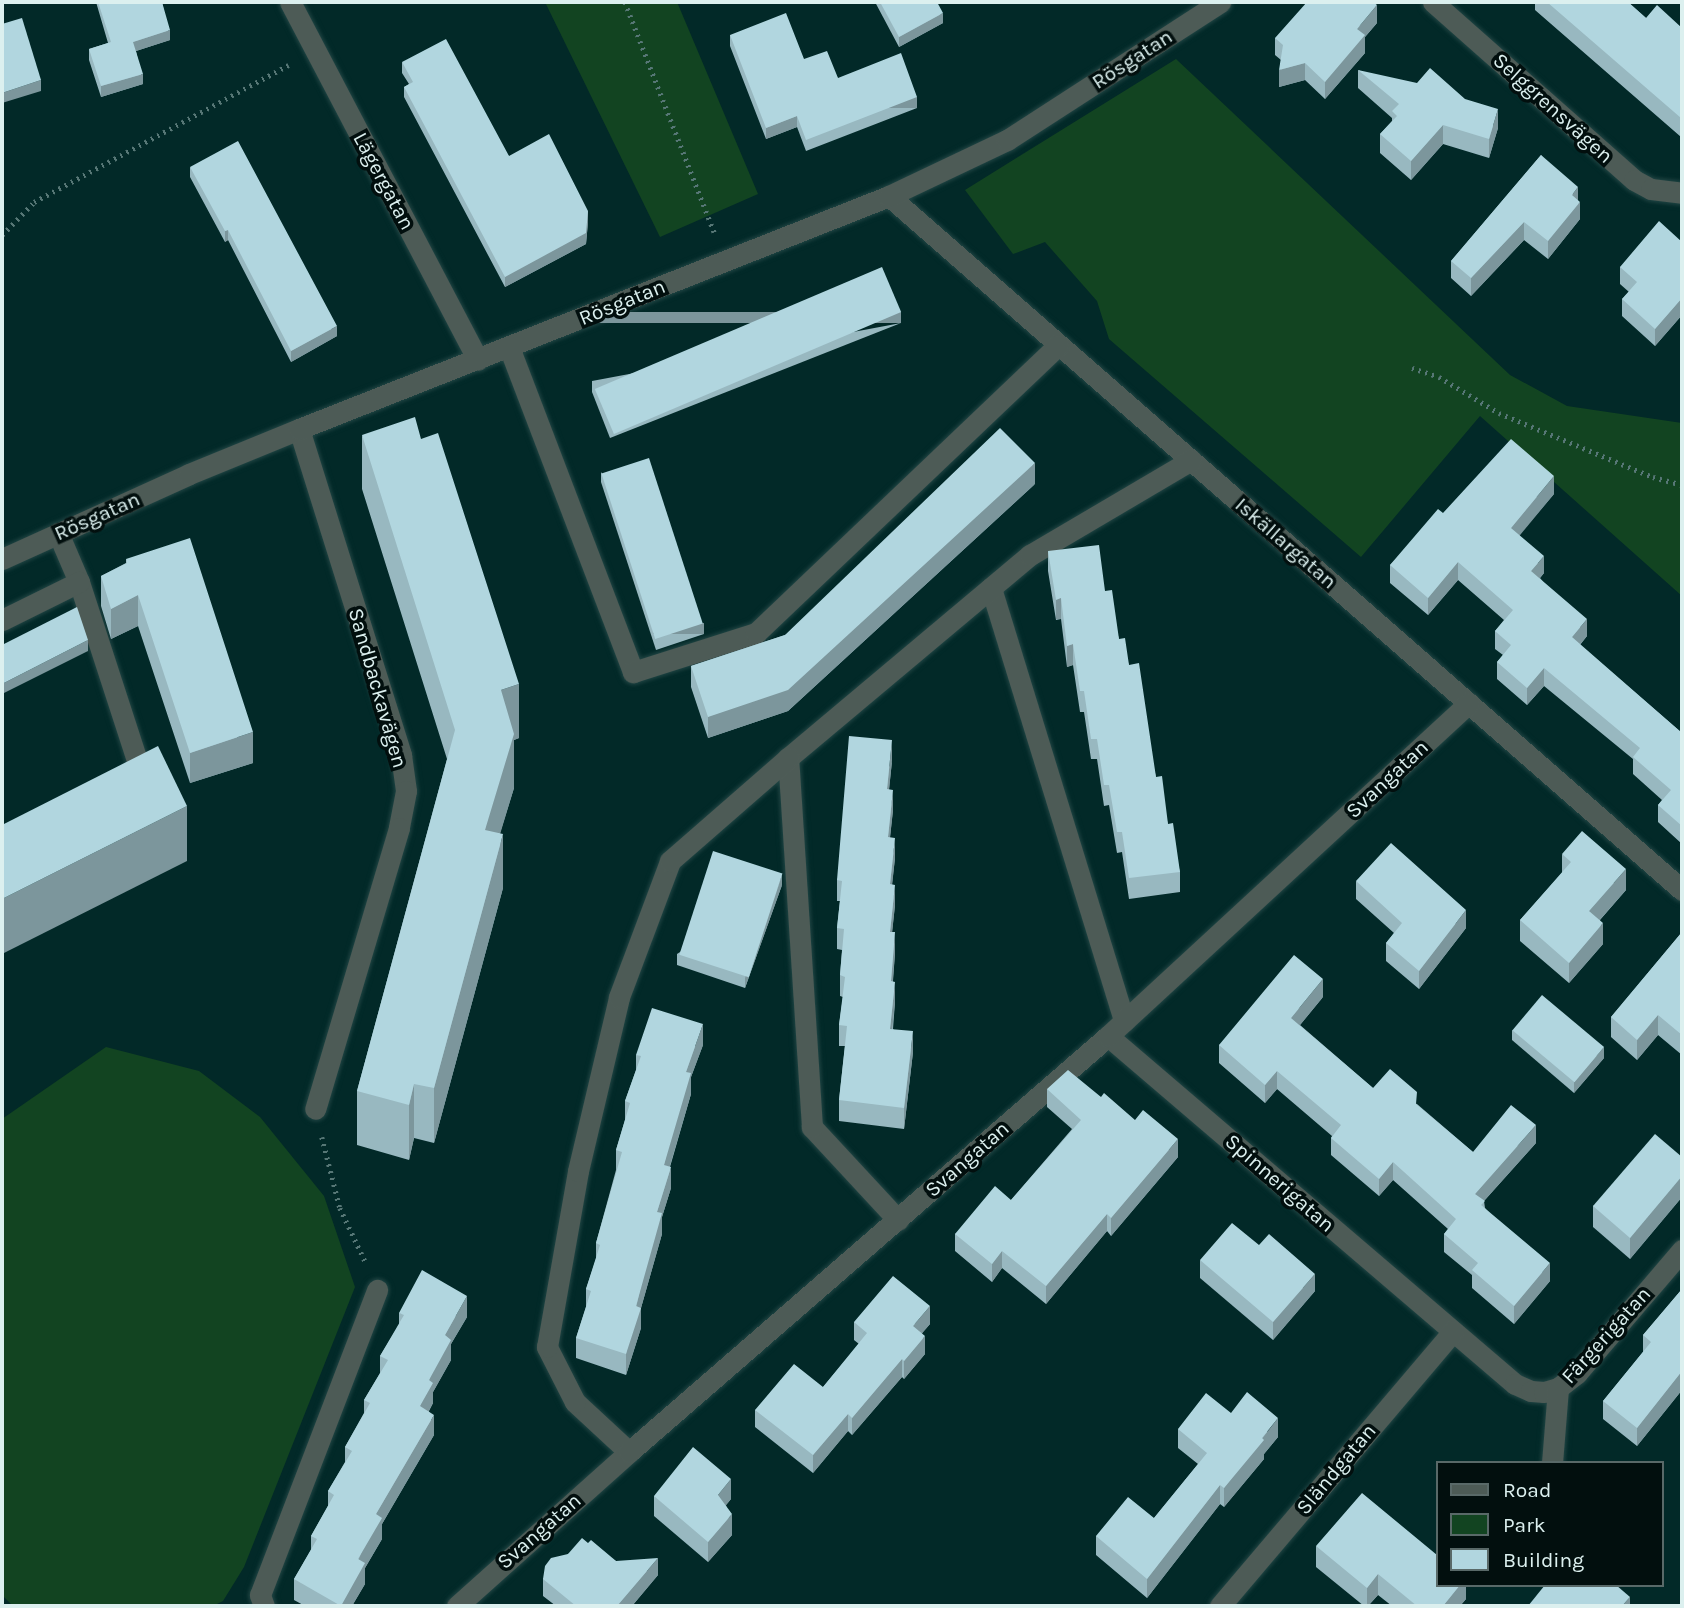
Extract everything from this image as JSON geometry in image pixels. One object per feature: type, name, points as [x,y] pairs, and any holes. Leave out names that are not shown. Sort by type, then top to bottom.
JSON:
[{"type":"street","name":"Lägergatan","points":[[290,2],[478,360]]},
{"type":"street","name":"Rösgatan","points":[[2,559],[299,429],[889,196],[1007,140],[1220,2]]},
{"type":"street","name":"Selggrensvägen","points":[[1433,2],[1634,180],[1651,190],[1682,193]]},
{"type":"street","name":"Iskällargatan","points":[[889,196],[1682,890]]},
{"type":"street","points":[[509,347],[633,672],[756,633],[1058,345]]},
{"type":"street","name":"Sandbackavägen","points":[[299,429],[401,755],[406,791],[399,828],[315,1110]]},
{"type":"street","points":[[629,1452],[575,1402],[547,1347],[578,1171],[619,997],[670,861],[1030,555],[1191,460]]},
{"type":"street","points":[[58,533],[79,582],[140,771],[106,788]]},
{"type":"street","points":[[2,620],[79,582]]},
{"type":"street","points":[[991,588],[1124,1021]]},
{"type":"street","name":"Svangatan","points":[[457,1606],[629,1452],[1108,1036],[1469,703]]},
{"type":"street","points":[[788,758],[812,1127],[898,1220]]},
{"type":"street","name":"Spinnerigatan","points":[[1108,1036],[1453,1331]]},
{"type":"street","name":"Färgerigatan","points":[[1453,1331],[1515,1384],[1544,1392],[1558,1388],[1577,1373],[1682,1250]]},
{"type":"street","points":[[264,1606],[260,1595],[377,1290]]},
{"type":"street","name":"Sländgatan","points":[[1220,1606],[1453,1331]]},
{"type":"street","points":[[1552,1461],[1558,1388]]},
{"type":"path","points":[[625,2],[725,262]]},
{"type":"path","points":[[2,235],[34,202],[316,50]]},
{"type":"path","points":[[1412,368],[1439,377],[1499,413],[1653,477],[1682,485]]},
{"type":"path","points":[[315,1110],[341,1208],[377,1290]]},
{"type":"green space","points":[[545,2],[677,2],[758,194],[660,237]]},
{"type":"green space","points":[[1176,59],[1510,375],[1567,406],[1682,423],[1682,596],[1480,416],[1361,557],[1109,339],[1097,301],[1045,242],[1013,254],[965,190]]},
{"type":"green space","points":[[106,1047],[199,1071],[260,1117],[324,1196],[355,1287],[244,1567],[223,1601],[213,1606],[13,1606],[2,1595],[2,1119]]},
{"type":"building","points":[[98,2],[162,2],[170,30],[133,42],[143,74],[101,86],[89,49],[111,42]]},
{"type":"building","points":[[880,2],[937,2],[943,13],[899,37]]},
{"type":"building","points":[[1307,2],[1373,2],[1377,5],[1357,29],[1365,35],[1325,82],[1305,63],[1279,70],[1283,45],[1275,38]]},
{"type":"building","points":[[1547,2],[1628,2],[1646,18],[1657,5],[1682,28],[1681,118]]},
{"type":"building","points":[[786,13],[804,59],[827,51],[838,78],[901,53],[917,97],[806,140],[797,116],[766,128],[730,35]]},
{"type":"building","points":[[22,18],[41,80],[2,93],[2,24]]},
{"type":"building","points":[[446,39],[509,156],[549,134],[588,211],[586,233],[505,277],[404,87],[413,82],[402,62]]},
{"type":"building","points":[[1430,68],[1465,99],[1498,109],[1489,139],[1443,125],[1411,161],[1380,134],[1397,116],[1392,111],[1399,104],[1358,70],[1417,83]]},
{"type":"building","points":[[238,141],[337,326],[291,351],[228,230],[225,231],[190,167]]},
{"type":"building","points":[[1541,155],[1578,187],[1572,195],[1580,202],[1548,241],[1524,222],[1471,278],[1451,261]]},
{"type":"building","points":[[1659,221],[1682,242],[1682,298],[1655,329],[1622,299],[1637,282],[1620,267]]},
{"type":"building","points":[[882,267],[901,312],[614,434],[595,389]]},
{"type":"building","points":[[415,417],[421,439],[438,433],[519,684],[501,690],[514,734],[485,830],[503,834],[434,1088],[414,1084],[409,1105],[357,1091],[455,730],[362,435]]},
{"type":"building","points":[[1000,428],[1035,463],[788,690],[708,717],[691,666],[785,635]]},
{"type":"building","points":[[1511,439],[1554,476],[1511,528],[1544,556],[1531,571],[1587,619],[1572,637],[1682,733],[1682,826],[1658,805],[1671,790],[1633,757],[1640,748],[1544,668],[1527,688],[1497,662],[1511,645],[1495,631],[1513,610],[1458,562],[1428,598],[1390,565],[1438,509],[1443,513]]},
{"type":"building","points":[[649,458],[703,623],[655,639],[601,473]]},
{"type":"building","points":[[190,538],[253,732],[190,753],[138,595],[111,609],[101,576],[127,563],[126,559]]},
{"type":"building","points":[[1099,545],[1105,591],[1112,590],[1119,639],[1125,638],[1129,665],[1139,663],[1156,777],[1162,776],[1168,824],[1173,823],[1180,872],[1129,878],[1122,832],[1117,832],[1109,785],[1104,785],[1097,739],[1091,739],[1073,644],[1067,646],[1061,598],[1056,600],[1048,551]]},
{"type":"building","points":[[77,607],[88,640],[2,684],[2,645]]},
{"type":"building","points":[[849,736],[892,740],[887,789],[893,790],[888,837],[895,838],[890,884],[895,885],[890,932],[895,932],[891,981],[895,982],[890,1029],[913,1031],[904,1108],[839,1100],[847,1026],[839,1025],[845,977],[840,975],[844,929],[837,928],[842,881],[837,880]]},
{"type":"building","points":[[158,746],[187,806],[2,899],[2,825]]},
{"type":"building","points":[[1582,831],[1626,869],[1589,911],[1603,923],[1569,963],[1520,920],[1571,862],[1562,854]]},
{"type":"building","points":[[1391,843],[1466,910],[1419,971],[1386,943],[1402,923],[1356,881]]},
{"type":"building","points":[[713,851],[782,874],[749,977],[679,955]]},
{"type":"building","points":[[1682,932],[1682,1035],[1658,1015],[1637,1040],[1611,1017]]},
{"type":"building","points":[[1294,955],[1323,979],[1291,1018],[1373,1088],[1390,1069],[1417,1092],[1416,1104],[1473,1152],[1511,1105],[1536,1125],[1475,1194],[1485,1201],[1481,1205],[1550,1263],[1514,1306],[1472,1270],[1478,1263],[1444,1234],[1456,1219],[1393,1162],[1379,1179],[1331,1138],[1341,1125],[1277,1071],[1265,1085],[1219,1045]]},
{"type":"building","points":[[1542,995],[1604,1047],[1574,1082],[1512,1030]]},
{"type":"building","points":[[652,1008],[703,1024],[686,1072],[691,1073],[664,1165],[671,1167],[657,1212],[662,1213],[636,1306],[641,1308],[626,1354],[576,1338],[591,1291],[586,1289],[600,1245],[596,1243],[622,1152],[616,1150],[630,1103],[625,1101],[641,1056],[636,1055]]},
{"type":"building","points":[[1068,1070],[1101,1097],[1104,1093],[1135,1120],[1143,1110],[1178,1139],[1111,1218],[1107,1214],[1046,1286],[1002,1251],[992,1264],[955,1234],[995,1186],[1011,1200],[1081,1120],[1047,1089]]},
{"type":"building","points":[[1655,1134],[1682,1157],[1682,1176],[1630,1238],[1593,1206]]},
{"type":"building","points":[[1232,1223],[1259,1245],[1269,1234],[1315,1274],[1273,1322],[1200,1260]]},
{"type":"building","points":[[422,1270],[467,1296],[445,1335],[451,1340],[429,1380],[433,1383],[420,1406],[434,1415],[376,1514],[382,1518],[358,1559],[365,1563],[341,1606],[294,1579],[317,1539],[311,1536],[334,1495],[328,1491],[352,1451],[345,1447],[370,1403],[364,1400],[388,1360],[380,1356],[404,1315],[399,1313]]},
{"type":"building","points":[[893,1276],[930,1306],[913,1326],[925,1336],[852,1418],[848,1414],[813,1455],[755,1410],[794,1364],[823,1387],[867,1333],[854,1322]]},
{"type":"building","points":[[1682,1289],[1682,1371],[1637,1428],[1603,1401],[1651,1342],[1643,1335]]},
{"type":"building","points":[[1247,1392],[1278,1418],[1262,1438],[1264,1440],[1224,1488],[1220,1485],[1147,1579],[1096,1536],[1128,1497],[1154,1518],[1207,1453],[1178,1429],[1206,1393],[1231,1413]]},
{"type":"building","points":[[693,1447],[731,1479],[718,1495],[732,1514],[708,1542],[654,1496]]},
{"type":"building","points":[[1362,1493],[1436,1554],[1436,1587],[1458,1587],[1443,1606],[1417,1606],[1378,1574],[1367,1588],[1316,1546]]},
{"type":"building","points":[[582,1538],[588,1543],[591,1540],[616,1561],[658,1558],[617,1606],[576,1606],[543,1579],[545,1566],[551,1558],[568,1554]]},
{"type":"building","points":[[1543,1587],[1618,1587],[1630,1597],[1622,1606],[1528,1606]]}]
